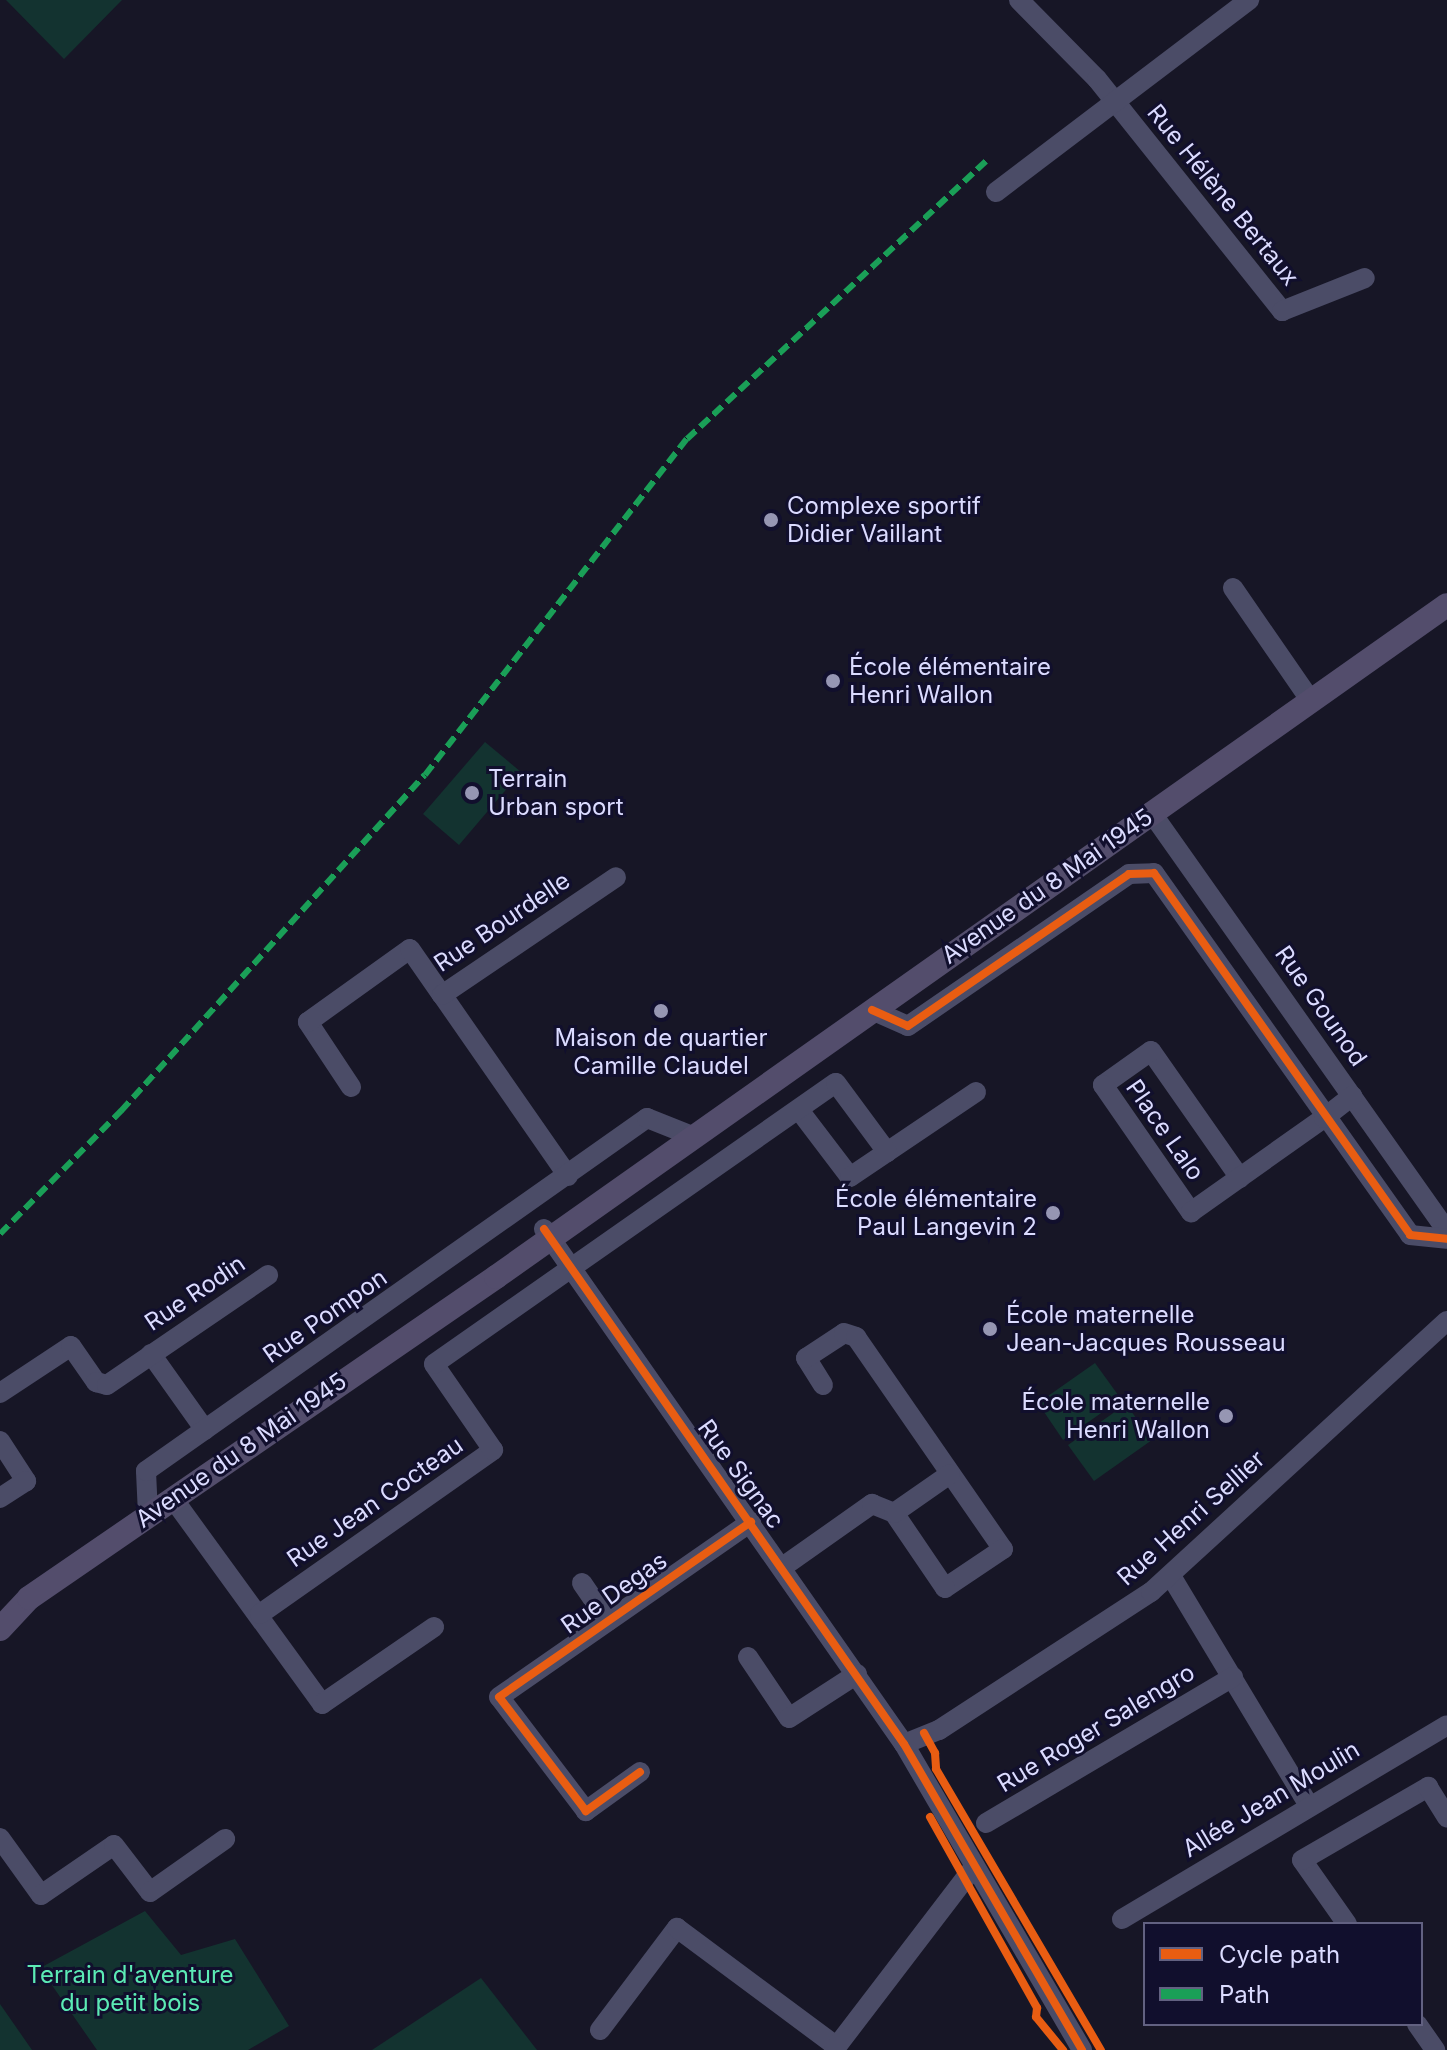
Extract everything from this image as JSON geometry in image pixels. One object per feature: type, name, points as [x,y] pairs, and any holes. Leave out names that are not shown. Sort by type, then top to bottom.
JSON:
[{"type":"main road","name":"Avenue du 8 Mai 1945","points":[[0,1611],[29,1598],[148,1514],[174,1500],[548,1233],[600,1189],[648,1166],[692,1136],[1447,605]]},
{"type":"main road","name":"Avenue du 8 Mai 1945","points":[[0,1629],[29,1598]]},
{"type":"street","name":"Rue Hélène Bertaux","points":[[1019,0],[1097,79],[1282,311],[1365,278]]},
{"type":"street","points":[[996,192],[1249,0]]},
{"type":"street","points":[[1233,588],[1311,701]]},
{"type":"street","name":"Rue Gounod","points":[[1151,812],[1447,1231]]},
{"type":"street","points":[[872,1010],[908,1026],[1129,874],[1154,873],[1324,1118],[1410,1235],[1447,1239]]},
{"type":"street","name":"Rue Bourdelle","points":[[568,1176],[442,995],[616,877]]},
{"type":"street","points":[[351,1087],[308,1022],[410,949],[442,995]]},
{"type":"street","name":"Place Lalo","points":[[1240,1178],[1151,1051],[1103,1085],[1191,1212],[1240,1178],[1324,1118],[1352,1096]]},
{"type":"street","points":[[572,1268],[836,1083],[887,1152]]},
{"type":"street","points":[[799,1110],[850,1177],[976,1092]]},
{"type":"street","name":"Rue Pompon","points":[[148,1514],[146,1471],[647,1118],[692,1136]]},
{"type":"street","name":"Rue Signac","points":[[548,1233],[784,1566],[904,1744],[1082,2050]]},
{"type":"street","name":"Rue Jean Cocteau","points":[[260,1614],[493,1450],[434,1364],[572,1268]]},
{"type":"street","name":"Rue Rodin","points":[[0,1393],[71,1346],[96,1382],[107,1385],[268,1275]]},
{"type":"street","name":"Rue Henri Sellier","points":[[904,1744],[939,1730],[1083,1639],[1171,1576],[1447,1321]]},
{"type":"street","points":[[784,1566],[872,1504],[894,1513],[945,1588],[1003,1549],[856,1337],[844,1333],[806,1358],[823,1385]]},
{"type":"street","name":"Rue Rodin","points":[[151,1354],[205,1430]]},
{"type":"street","points":[[0,1441],[26,1481],[0,1498]]},
{"type":"street","points":[[894,1513],[950,1474]]},
{"type":"street","points":[[174,1500],[260,1614],[322,1704],[434,1627]]},
{"type":"street","name":"Rue Degas","points":[[640,1772],[586,1811],[499,1697],[751,1522]]},
{"type":"street","points":[[1171,1576],[1309,1806]]},
{"type":"street","points":[[582,1583],[608,1621]]},
{"type":"street","points":[[748,1657],[789,1718],[857,1674]]},
{"type":"street","name":"Rue Roger Salengro","points":[[986,1823],[1233,1677]]},
{"type":"street","name":"Allée Jean Moulin","points":[[1122,1919],[1447,1725]]},
{"type":"street","points":[[1346,1922],[1302,1860],[1428,1787],[1447,1818]]},
{"type":"street","points":[[0,1838],[41,1895],[114,1845],[150,1892],[225,1839]]},
{"type":"street","points":[[600,2030],[677,1928],[835,2048],[974,1867]]},
{"type":"street","points":[[1418,2026],[1435,2050]]},
{"type":"green space","points":[[6,0],[122,0],[64,59]]},
{"type":"green space","name":"Terrain Urban sport","points":[[485,742],[521,772],[459,845],[423,814]]},
{"type":"green space","points":[[1095,1363],[1121,1399],[1063,1440],[1038,1403]]},
{"type":"green space","points":[[1126,1404],[1152,1440],[1094,1481],[1068,1445]]},
{"type":"green space","name":"Terrain d'aventure du petit bois","points":[[145,1911],[181,1955],[235,1939],[289,2026],[248,2050],[97,2050],[40,1968]]},
{"type":"green space","points":[[481,1978],[537,2050],[372,2050]]},
{"type":"green space","points":[[0,2004],[32,2050],[0,2050]]},
{"type":"marked path","points":[[0,1234],[121,1111],[425,775],[687,439],[986,161]]},
{"type":"cycle path","points":[[872,1010],[908,1026],[1129,874],[1154,873],[1410,1235],[1447,1239]]},
{"type":"cycle path","points":[[544,1229],[904,1744],[1082,2050]]},
{"type":"cycle path","points":[[640,1772],[586,1811],[499,1697],[751,1522]]},
{"type":"cycle path","points":[[924,1733],[935,1753],[936,1769],[1101,2050]]},
{"type":"cycle path","points":[[930,1817],[1037,2008],[1036,2017],[1063,2050]]},
{"type":"place","name":"Complexe sportif Didier Vaillant","points":[[771,520]]},
{"type":"place","name":"École élémentaire Henri Wallon","points":[[833,681]]},
{"type":"place","name":"Terrain Urban sport","points":[[472,793]]},
{"type":"place","name":"Maison de quartier Camille Claudel","points":[[661,1011]]},
{"type":"place","name":"École élémentaire Paul Langevin 2","points":[[1053,1213]]},
{"type":"place","name":"École maternelle Jean-Jacques Rousseau","points":[[990,1329]]},
{"type":"place","name":"École maternelle Henri Wallon","points":[[1226,1416]]}]
